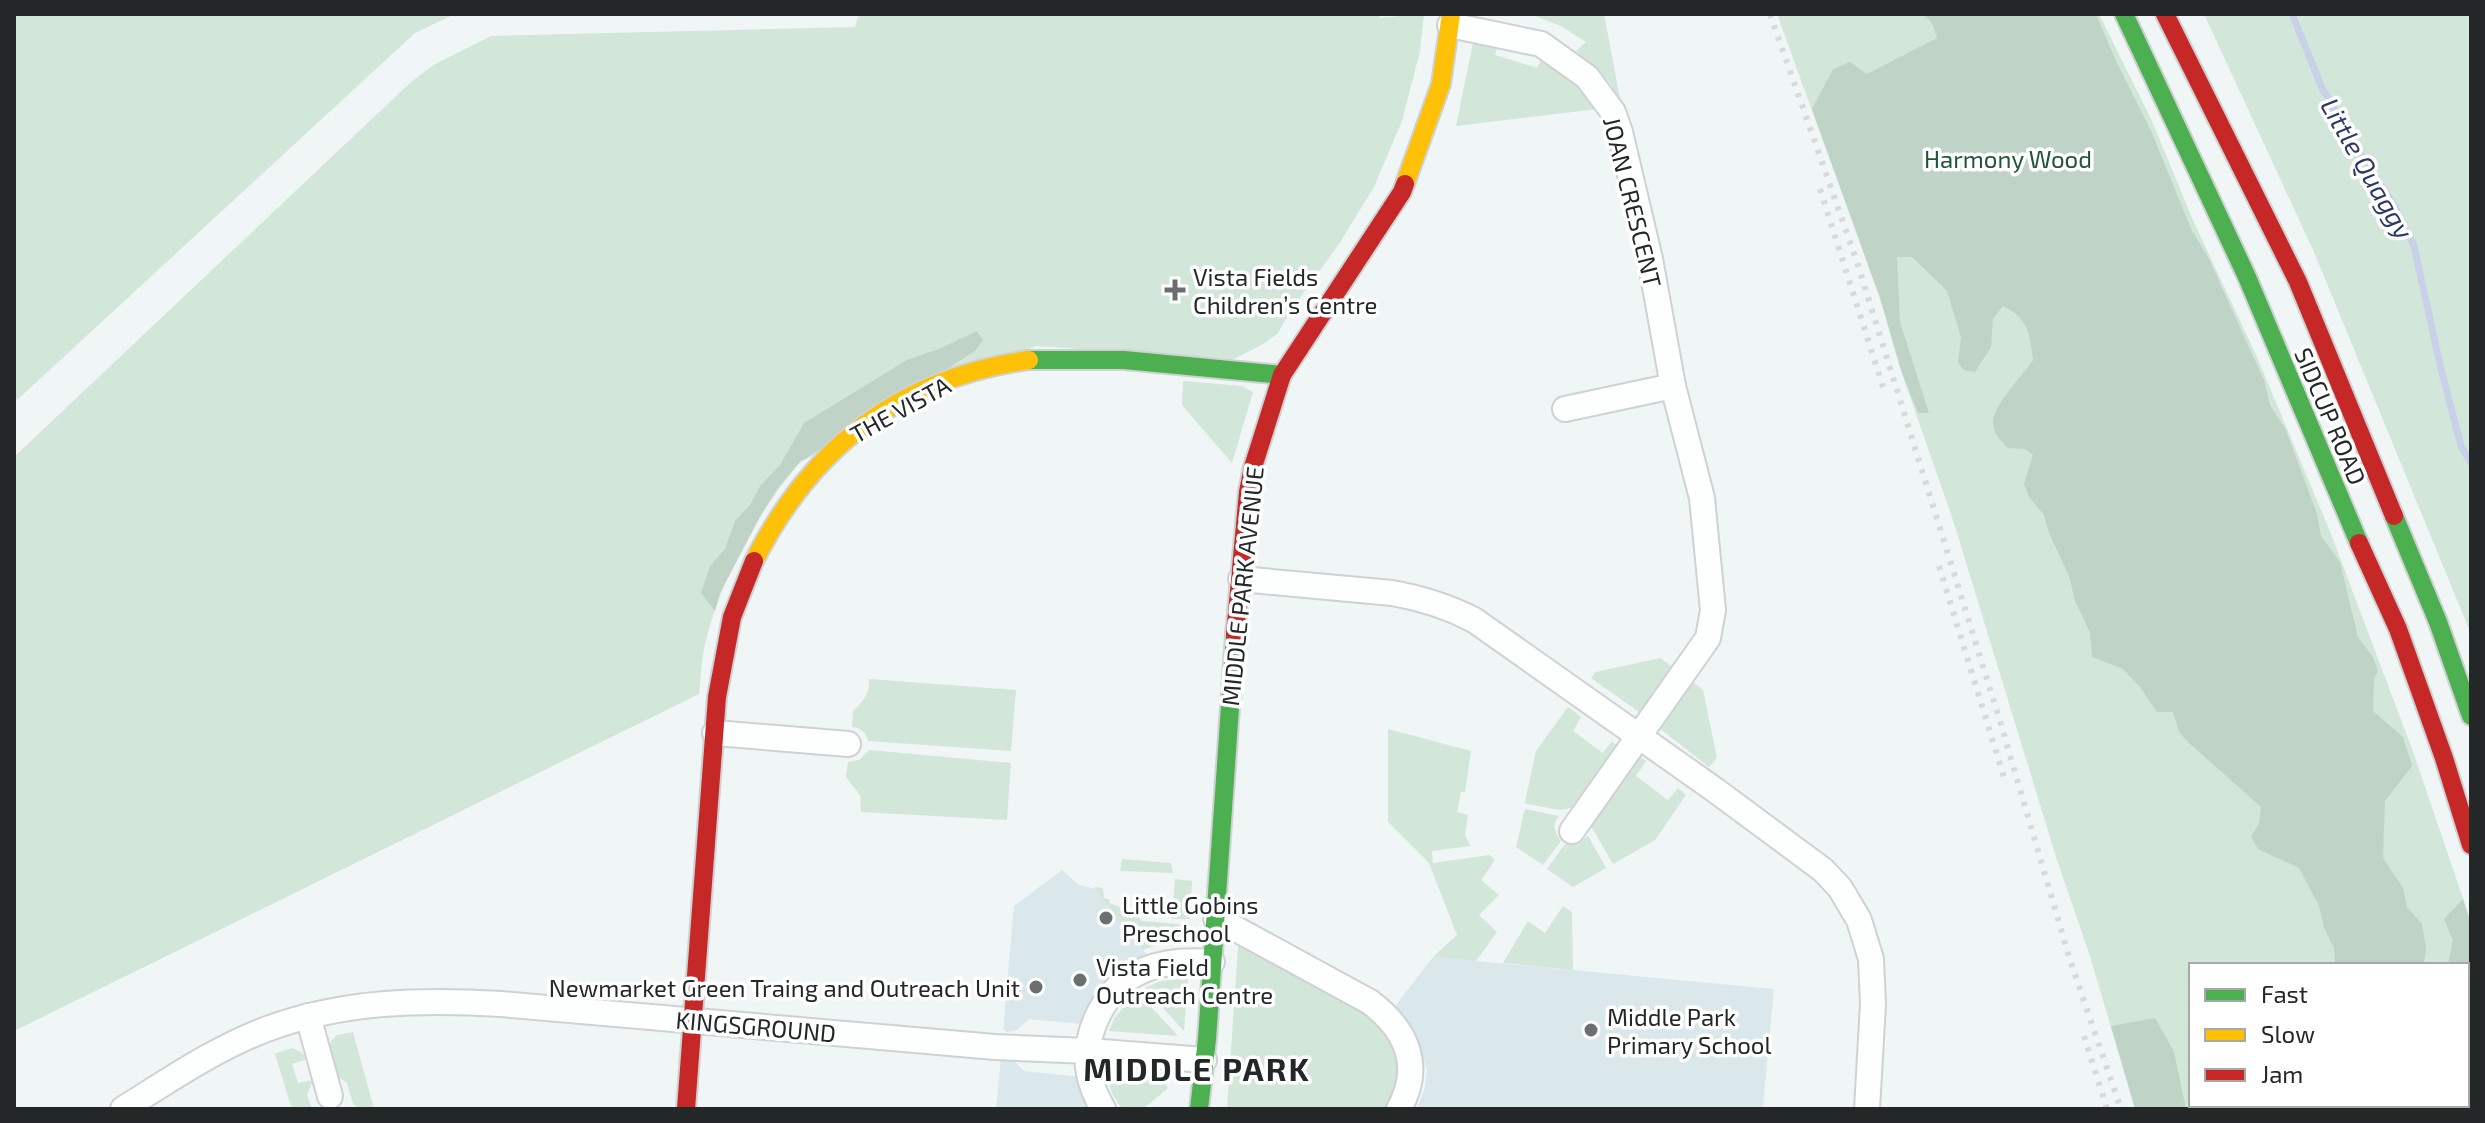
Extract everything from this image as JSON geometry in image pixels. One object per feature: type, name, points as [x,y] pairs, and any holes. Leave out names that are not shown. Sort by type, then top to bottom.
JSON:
[{"type":"main road","name":"SIDCUP ROAD","points":[[2124,14],[2247,277],[2345,512],[2398,629],[2471,845]]},
{"type":"main road","name":"SIDCUP ROAD","points":[[2165,14],[2298,282],[2438,622],[2471,716]]},
{"type":"main road","name":"MIDDLE PARK AVENUE","points":[[1199,1109],[1216,918],[1217,859],[1248,492],[1253,467],[1282,375],[1402,192],[1441,84],[1451,19]]},
{"type":"main road","name":"THE VISTA","points":[[686,1109],[715,733],[732,615],[768,534],[811,474],[844,439],[870,420],[944,383],[979,370],[1060,358],[1143,361],[1282,375]]},
{"type":"street","name":"JOAN CRESCENT","points":[[1451,19],[1541,44],[1587,77],[1613,112],[1650,259],[1673,386],[1702,498],[1713,610],[1708,638],[1572,831]]},
{"type":"street","points":[[1565,409],[1673,386]]},
{"type":"street","points":[[1241,579],[1392,593],[1451,608],[1474,620],[1823,870],[1849,901],[1859,920],[1871,959],[1873,1004],[1867,1109]]},
{"type":"street","points":[[715,733],[848,744]]},
{"type":"street","points":[[1216,918],[1370,1002],[1389,1018],[1402,1036],[1410,1061],[1409,1089],[1399,1109]]},
{"type":"street","points":[[1103,1109],[1089,1075],[1089,1051],[1094,1026],[1108,998],[1126,979],[1146,969],[1182,961],[1212,962]]},
{"type":"street","name":"KINGSGROUND","points":[[123,1109],[217,1053],[265,1029],[350,1007],[399,1001],[450,1001],[995,1047],[1204,1060]]},
{"type":"street","points":[[308,1016],[330,1096]]},
{"type":"shaded area","points":[[1062,870],[1079,885],[1095,889],[1151,960],[1081,1024],[1029,1019],[1017,1030],[1007,1032],[1004,1030],[1004,1018],[1014,906]]},
{"type":"shaded area","name":"Middle Park Primary School","points":[[1433,957],[1774,989],[1765,1109],[1417,1109],[1425,1087],[1427,1069],[1407,1022],[1393,1009]]},
{"type":"shaded area","points":[[1010,1057],[1024,1071],[1082,1077],[1094,1109],[996,1109],[1001,1058]]},
{"type":"green space","points":[[14,14],[455,14],[415,33],[17,400],[14,393]]},
{"type":"green space","points":[[859,14],[1381,14],[1379,18],[1424,14],[1420,51],[1402,121],[1374,187],[1278,333],[1265,343],[1234,359],[1035,346],[800,462],[755,525],[731,571],[705,644],[699,694],[14,1031],[14,457],[410,83],[435,64],[491,36],[855,27]]},
{"type":"green space","points":[[1530,14],[1604,14],[1620,99],[1609,82],[1576,51],[1586,42],[1561,26]]},
{"type":"green space","name":"Harmony Wood","points":[[1777,14],[2099,14],[2152,121],[2192,218],[2257,357],[2331,534],[2412,749],[2466,907],[2471,923],[2471,1109],[2135,1109],[1953,520],[1900,368],[1880,298]]},
{"type":"green space","name":"Harmony Wood","points":[[1923,14],[2096,14],[2152,133],[2191,229],[2209,259],[2264,380],[2270,405],[2286,430],[2317,514],[2321,536],[2340,562],[2358,637],[2373,657],[2378,671],[2374,679],[2373,711],[2403,737],[2412,766],[2385,801],[2383,858],[2403,888],[2407,907],[2422,924],[2426,948],[2424,963],[2335,963],[2334,948],[2324,928],[2319,906],[2299,868],[2258,849],[2251,837],[2259,823],[2261,807],[2188,742],[2179,732],[2173,712],[2157,712],[2123,669],[2092,657],[2090,632],[2075,601],[2069,576],[2044,515],[2029,497],[2024,484],[2033,455],[2025,449],[2008,448],[1994,428],[1993,420],[1999,405],[2033,360],[2026,328],[2018,316],[2003,306],[1993,319],[1991,347],[1975,372],[1964,370],[1958,363],[1961,337],[1947,291],[1912,257],[1897,257],[1900,322],[1929,413],[1918,413],[1812,109],[1833,69],[1850,62],[1867,74],[1937,38],[1932,23]]},
{"type":"green space","points":[[2204,14],[2471,14],[2471,634],[2314,252]]},
{"type":"green space","points":[[1474,38],[1498,41],[1495,55],[1537,68],[1543,56],[1593,96],[1598,109],[1456,126]]},
{"type":"green space","points":[[977,331],[983,340],[975,351],[800,462],[777,489],[761,515],[720,593],[715,611],[701,593],[710,566],[725,549],[735,521],[750,505],[760,486],[780,465],[804,423],[907,360]]},
{"type":"green space","points":[[1183,381],[1242,386],[1253,392],[1232,463],[1182,405]]},
{"type":"green space","points":[[1660,658],[1674,668],[1642,714],[1591,678],[1596,672]]},
{"type":"green space","points":[[869,679],[1016,690],[1011,751],[868,741],[863,731],[852,727],[853,711],[866,696]]},
{"type":"green space","points":[[1692,681],[1703,690],[1717,758],[1709,767],[1659,728]]},
{"type":"green space","points":[[1568,707],[1581,717],[1573,731],[1603,753],[1612,741],[1617,746],[1571,808],[1559,810],[1527,804],[1536,751]]},
{"type":"green space","points":[[1388,729],[1471,751],[1465,792],[1461,792],[1457,812],[1468,815],[1465,835],[1470,846],[1432,851],[1433,863],[1489,855],[1495,860],[1481,880],[1499,895],[1479,915],[1497,932],[1476,961],[1433,957],[1457,935],[1429,863],[1388,822]]},
{"type":"green space","points":[[869,750],[1011,763],[1007,820],[861,812],[860,795],[846,777],[848,762],[859,760]]},
{"type":"green space","points":[[1634,753],[1646,761],[1636,776],[1668,800],[1678,788],[1686,795],[1655,840],[1613,864],[1587,819]]},
{"type":"green space","points":[[1525,809],[1559,816],[1555,828],[1561,841],[1543,865],[1516,847]]},
{"type":"green space","points":[[1588,836],[1606,868],[1573,887],[1547,869],[1565,844],[1578,844]]},
{"type":"green space","points":[[1122,859],[1171,863],[1173,873],[1120,871]]},
{"type":"green space","points":[[1175,879],[1192,881],[1190,919],[1172,919]]},
{"type":"green space","points":[[1095,887],[1103,888],[1104,898],[1110,900],[1109,903],[1138,914],[1141,921],[1189,925],[1188,942],[1157,945],[1143,950]]},
{"type":"green space","points":[[2463,899],[2471,924],[2471,981],[2469,963],[2448,963],[2453,940],[2444,919]]},
{"type":"green space","points":[[1563,906],[1572,912],[1573,970],[1503,963],[1528,921],[1545,933]]},
{"type":"green space","points":[[1243,941],[1365,1011],[1390,1035],[1400,1063],[1400,1077],[1388,1109],[1227,1109],[1238,947]]},
{"type":"green space","points":[[1188,978],[1184,1031],[1145,988],[1161,981]]},
{"type":"green space","points":[[1135,995],[1140,995],[1178,1036],[1109,1031],[1115,1017]]},
{"type":"green space","points":[[2155,1018],[2174,1052],[2186,1109],[2135,1109],[2111,1026]]},
{"type":"green space","points":[[353,1032],[374,1109],[360,1109],[353,1104],[347,1083],[337,1076],[329,1050],[331,1041],[337,1035]]},
{"type":"green space","points":[[292,1048],[307,1059],[292,1064],[298,1083],[313,1080],[307,1095],[312,1109],[292,1109],[275,1054]]},
{"type":"green space","points":[[1106,1074],[1162,1080],[1168,1088],[1143,1109],[1122,1109],[1112,1093]]},
{"type":"waterway","name":"Little Quaggy","points":[[2292,14],[2322,88],[2395,207],[2414,246],[2461,446],[2471,463]]},
{"type":"railway","points":[[1770,14],[1857,262],[2000,721],[2070,960],[2121,1109]]},
{"type":"railway","points":[[1820,189],[1883,387]]},
{"type":"railway","points":[[1939,566],[2006,784]]},
{"type":"railway","points":[[2084,1036],[2107,1109]]},
{"type":"traffic: fast","points":[[2124,14],[2247,277],[2359,543]]},
{"type":"traffic: fast","points":[[1029,360],[1124,360],[1282,375]]},
{"type":"traffic: fast","points":[[2394,516],[2438,622],[2471,716]]},
{"type":"traffic: fast","points":[[1199,1109],[1207,1039],[1235,635]]},
{"type":"traffic: slow","points":[[1405,184],[1441,84],[1451,14]]},
{"type":"traffic: slow","points":[[754,561],[777,520],[803,484],[865,424],[901,401],[940,383],[983,369],[1029,360]]},
{"type":"traffic: jam","points":[[2165,14],[2298,282],[2394,516]]},
{"type":"traffic: jam","points":[[1235,635],[1248,492],[1282,375],[1405,184]]},
{"type":"traffic: jam","points":[[2359,543],[2398,629],[2471,845]]},
{"type":"traffic: jam","points":[[686,1109],[717,697],[732,617],[754,561]]},
{"type":"place","name":"Vista Fields Children’s Centre","points":[[1175,290]]},
{"type":"place","name":"Little Gobins Preschool","points":[[1106,918]]},
{"type":"place","name":"Vista Field Outreach Centre","points":[[1080,980]]},
{"type":"place","name":"Newmarket Green Traing and Outreach Unit","points":[[1036,987]]},
{"type":"place","name":"Middle Park Primary School","points":[[1591,1030]]},
{"type":"district","name":"MIDDLE PARK","points":[[1197,1068]]}]
